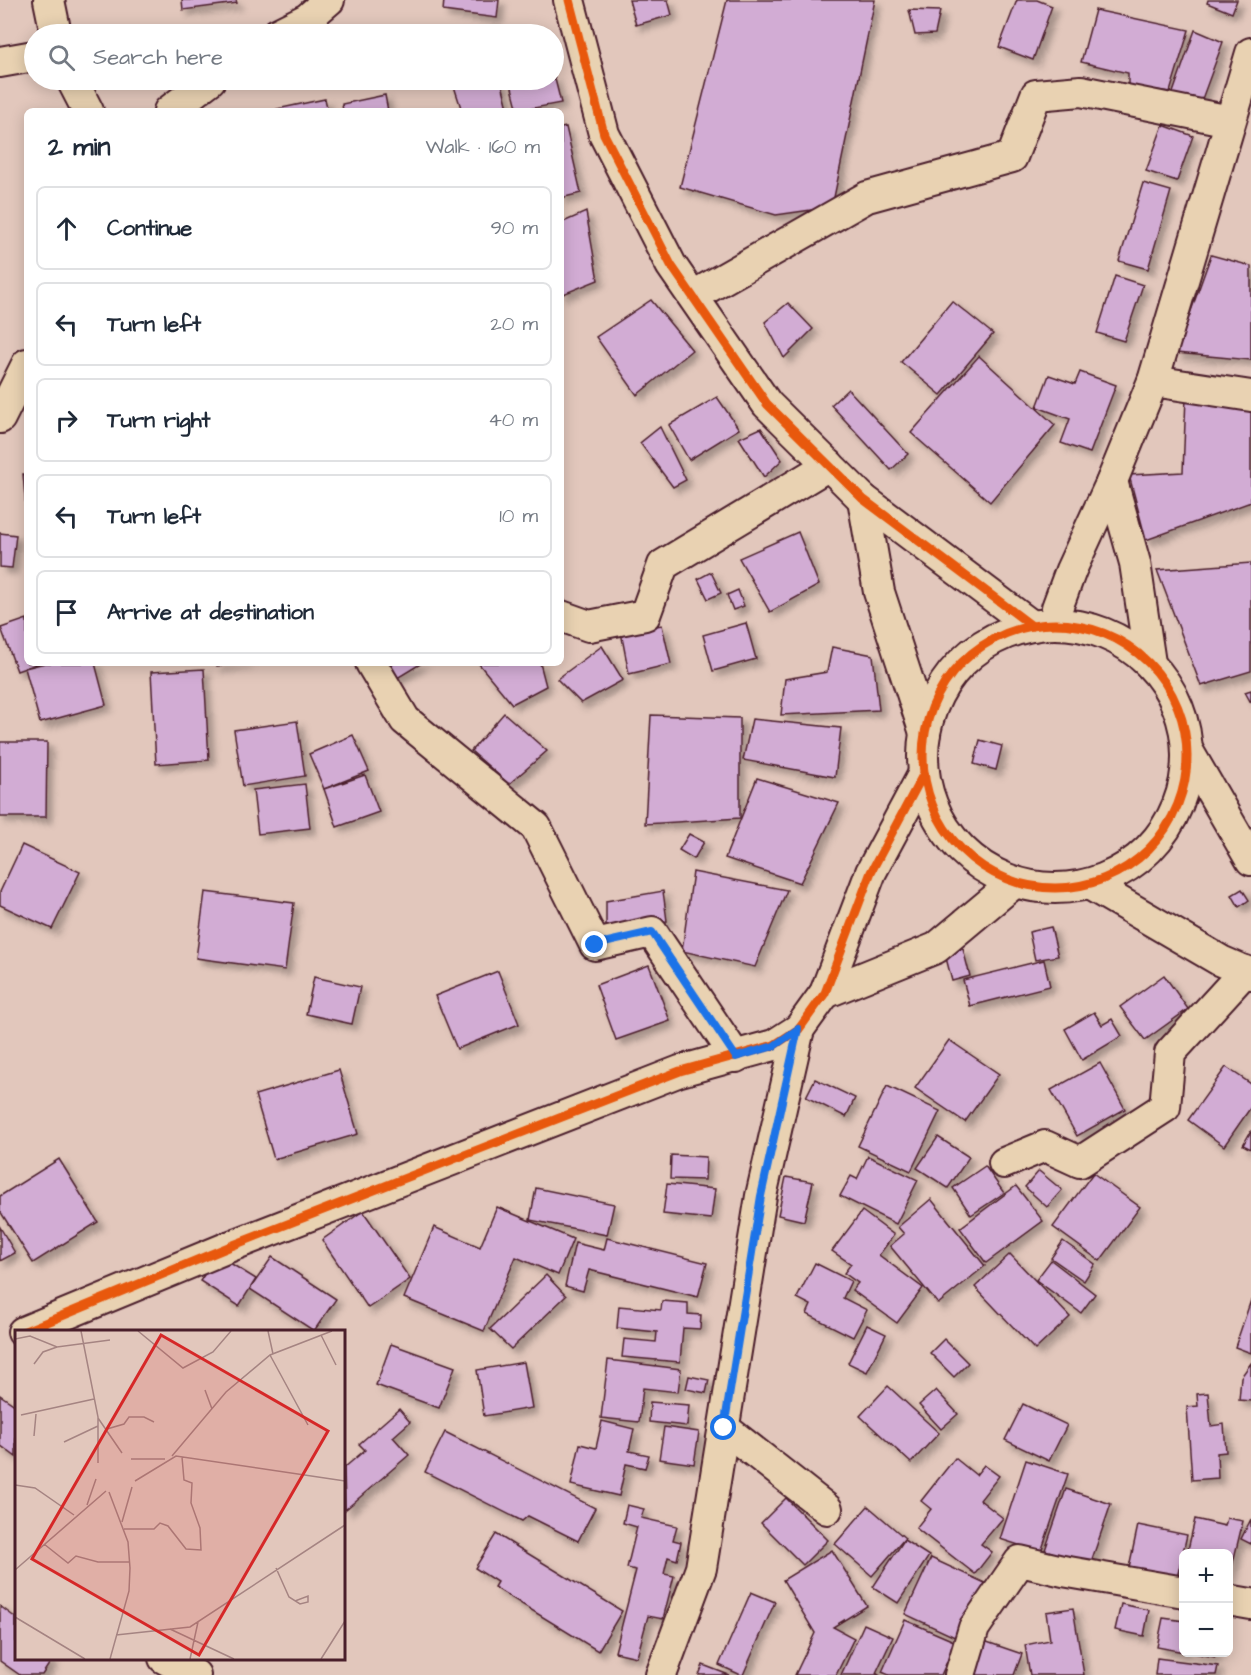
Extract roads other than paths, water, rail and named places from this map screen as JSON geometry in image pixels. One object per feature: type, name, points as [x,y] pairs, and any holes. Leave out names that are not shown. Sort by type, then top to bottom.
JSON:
[{"type":"street","points":[[49,0],[54,24]]},
{"type":"street","points":[[297,24],[307,19],[329,0]]},
{"type":"street","points":[[569,0],[604,134],[671,265],[767,404],[863,499],[1043,625]]},
{"type":"street","points":[[1043,625],[1057,608],[1071,570],[1112,481],[1153,381],[1251,53]]},
{"type":"street","points":[[0,62],[24,58]]},
{"type":"street","points":[[77,90],[86,108]]},
{"type":"street","points":[[173,108],[197,90]]},
{"type":"street","points":[[693,296],[867,197],[1012,158],[1036,94],[1081,91],[1230,121]]},
{"type":"street","points":[[0,418],[24,370]]},
{"type":"street","points":[[1153,381],[1251,396]]},
{"type":"street","points":[[564,617],[590,626],[645,615],[663,565],[829,465]]},
{"type":"street","points":[[1112,481],[1135,563],[1150,663]]},
{"type":"street","points":[[863,499],[879,592],[925,733]]},
{"type":"street","points":[[1043,625],[1081,626],[1106,634],[1129,646],[1150,663],[1170,689],[1183,719],[1188,751],[1181,795],[1162,834],[1130,865],[1089,884],[1064,888],[1040,887],[1015,882],[992,873],[971,859],[953,841],[929,797],[924,772],[925,733],[932,707],[945,683],[962,663],[982,646],[1007,633],[1043,625]]},
{"type":"street","points":[[373,666],[405,720],[536,827],[595,945],[652,932],[736,1057]]},
{"type":"street","points":[[1188,751],[1251,860]]},
{"type":"street","points":[[28,1330],[242,1241],[680,1071],[774,1046],[798,1029],[825,993],[871,872],[924,772]]},
{"type":"street","points":[[825,993],[936,948],[1015,882]]},
{"type":"street","points":[[1004,1163],[1046,1146],[1080,1162],[1165,1107],[1170,1053],[1248,972],[1221,961],[1089,884]]},
{"type":"street","points":[[661,1675],[701,1568],[761,1196],[798,1029]]},
{"type":"street","points":[[0,1341],[15,1334]]},
{"type":"street","points":[[724,1428],[827,1509]]},
{"type":"street","points":[[960,1675],[974,1628],[1020,1561],[1063,1572],[1179,1591]]},
{"type":"street","points":[[1233,1601],[1251,1604]]},
{"type":"street","points":[[166,1660],[195,1675]]}]
